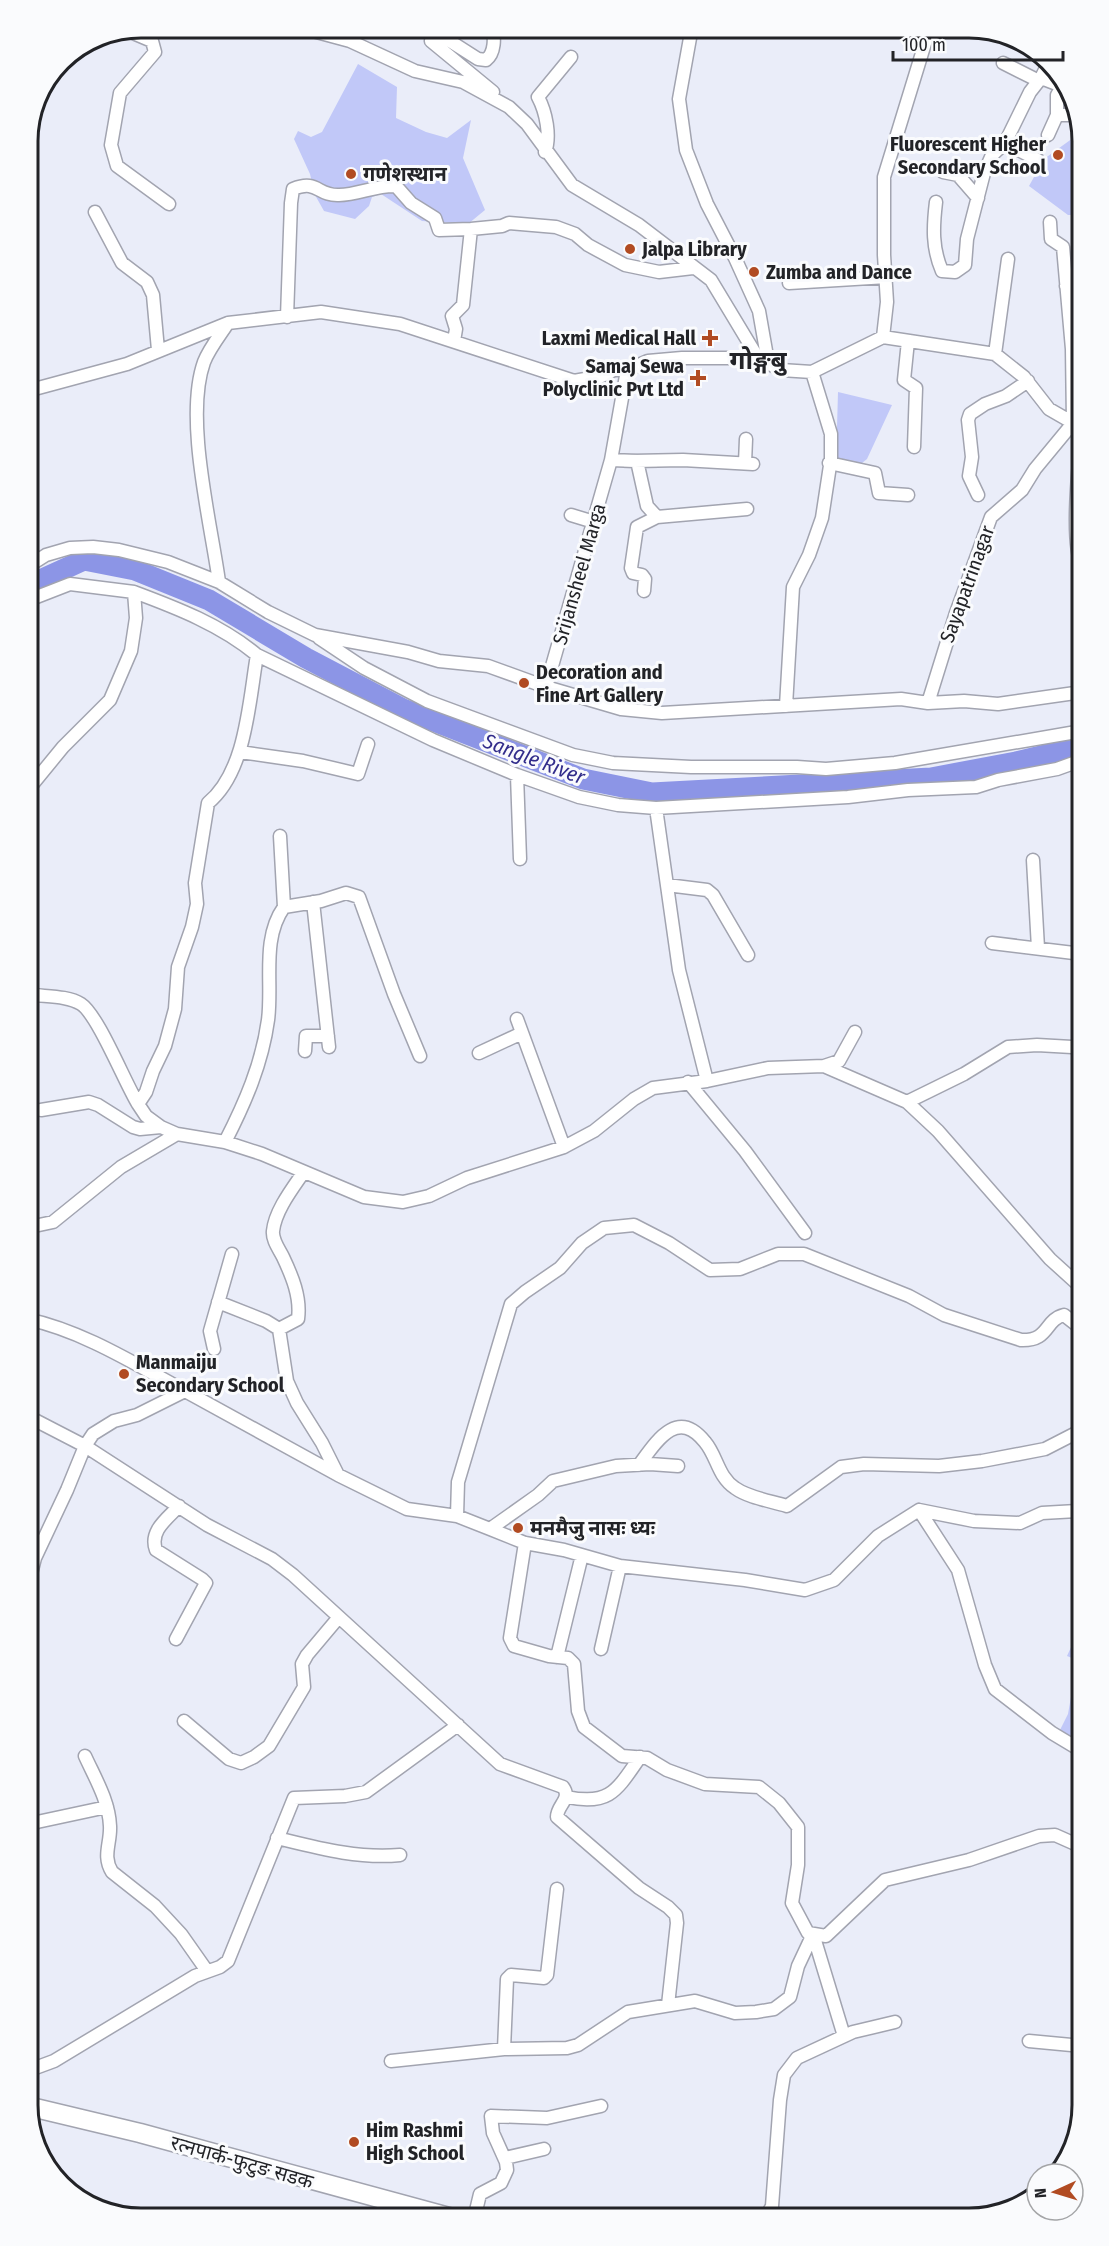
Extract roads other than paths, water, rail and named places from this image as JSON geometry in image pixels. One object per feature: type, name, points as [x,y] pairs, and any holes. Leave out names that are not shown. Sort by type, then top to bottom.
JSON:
[{"type":"street","points":[[145,38],[152,41],[155,52],[132,76],[120,93],[111,145],[117,166],[169,204]]},
{"type":"street","points":[[339,38],[415,71],[463,82],[509,107]]},
{"type":"street","points":[[432,38],[431,41],[527,124],[545,152],[572,185],[639,225],[711,280],[763,360]]},
{"type":"street","points":[[445,38],[478,59],[486,60],[490,57],[494,38]]},
{"type":"street","points":[[690,38],[679,99],[686,150],[706,204],[735,258],[759,311],[763,360]]},
{"type":"street","points":[[883,337],[888,302],[884,243],[884,177],[927,38]]},
{"type":"street","points":[[545,152],[547,140],[545,110],[538,97],[571,57]]},
{"type":"street","points":[[1003,63],[1040,79],[1051,80]]},
{"type":"street","points":[[936,202],[933,233],[938,262],[942,271],[955,272],[964,265],[967,239],[992,155],[1005,143],[1030,92],[1044,71]]},
{"type":"street","points":[[1048,135],[1057,115],[1057,95],[1059,91]]},
{"type":"street","points":[[1057,115],[1068,115]]},
{"type":"street","points":[[1005,143],[1038,160]]},
{"type":"street","points":[[943,172],[958,175],[978,198]]},
{"type":"street","points":[[287,317],[291,203],[293,189],[303,185],[312,185],[322,192],[338,195],[383,185],[396,186],[411,203],[435,218],[439,230],[471,230],[509,223],[556,226],[575,234],[602,254],[625,265],[659,272],[693,268]]},
{"type":"street","points":[[95,212],[122,263],[147,282],[153,295],[158,350]]},
{"type":"street","points":[[1050,222],[1051,239],[1063,247],[1072,321]]},
{"type":"street","points":[[454,340],[456,329],[452,316],[463,305],[471,230]]},
{"type":"street","points":[[995,354],[1008,259]]},
{"type":"street","points":[[789,283],[887,277]]},
{"type":"street","points":[[1066,286],[1072,287]]},
{"type":"street","points":[[38,388],[127,364],[228,323],[321,312],[400,324],[574,381],[602,376],[614,370],[627,370],[648,361],[682,358],[763,360],[781,370],[812,372],[883,337],[995,354],[1028,381],[1049,409],[1072,422]]},
{"type":"street","points":[[219,582],[198,438],[198,388],[204,361],[228,323]]},
{"type":"street","points":[[909,341],[904,380],[916,388],[914,447]]},
{"type":"street","name":"Srijansheel Marga","points":[[546,687],[611,460],[627,370]]},
{"type":"street","points":[[786,706],[793,587],[809,555],[822,518],[829,463],[831,434],[812,372]]},
{"type":"street","points":[[978,495],[969,476],[972,457],[968,420],[970,414],[985,404],[1006,396],[1028,381]]},
{"type":"street","name":"Sayapatrinagar","points":[[928,703],[956,614],[991,518],[1022,490],[1035,469],[1072,430]]},
{"type":"street","points":[[611,460],[683,460],[749,464],[746,440]]},
{"type":"street","points":[[632,461],[636,461],[647,506],[657,517]]},
{"type":"street","points":[[829,463],[875,473],[879,493],[908,495]]},
{"type":"street","points":[[644,591],[645,579],[642,574],[633,573],[631,568],[637,527],[657,517],[747,509]]},
{"type":"street","points":[[571,515],[594,522]]},
{"type":"street","points":[[38,560],[46,555],[70,548],[93,547],[119,550],[168,562],[219,582],[268,612],[315,635],[364,668],[427,701],[573,755],[613,763],[691,767],[826,769],[895,763],[1072,733]]},
{"type":"street","points":[[38,596],[70,584],[134,592],[190,613],[257,655],[433,740],[517,775],[579,797],[618,805],[656,808],[976,787],[1072,764]]},
{"type":"street","points":[[38,778],[63,747],[110,700],[131,651],[136,618],[134,592]]},
{"type":"street","points":[[315,635],[408,652],[439,661],[488,666],[546,687],[621,709],[662,714],[901,699],[928,703],[964,701],[998,704],[1072,693]]},
{"type":"street","points":[[138,1104],[146,1092],[165,1046],[176,1009],[178,967],[192,927],[197,904],[195,883],[208,804],[220,793],[240,752],[257,655]]},
{"type":"street","points":[[240,752],[303,761],[358,774],[361,772],[368,744]]},
{"type":"street","points":[[517,775],[520,859]]},
{"type":"street","points":[[656,808],[679,970],[707,1081]]},
{"type":"street","points":[[280,836],[284,907]]},
{"type":"street","points":[[1033,860],[1038,948]]},
{"type":"street","points":[[667,885],[707,890],[713,896],[747,955]]},
{"type":"street","points":[[225,1142],[259,1065],[268,1018],[272,938],[276,918],[284,907],[313,903],[346,893],[360,897],[394,994],[420,1056]]},
{"type":"street","points":[[305,1051],[306,1036],[329,1041],[313,903]]},
{"type":"street","points":[[992,942],[1072,953]]},
{"type":"street","points":[[38,995],[73,1000],[83,1005],[94,1018],[138,1104],[146,1116],[160,1127],[177,1134],[225,1142],[262,1154],[364,1197],[403,1202],[429,1196],[468,1178],[564,1147],[594,1131],[634,1099],[653,1088],[707,1081],[768,1068],[824,1066],[839,1061],[855,1032]]},
{"type":"street","points":[[517,1019],[564,1147]]},
{"type":"street","points":[[479,1053],[522,1033]]},
{"type":"street","points":[[907,1102],[963,1074],[1008,1047],[1037,1044],[1072,1047]]},
{"type":"street","points":[[824,1066],[907,1102],[938,1131],[1050,1259],[1072,1279]]},
{"type":"street","points":[[688,1082],[745,1151],[805,1233]]},
{"type":"street","points":[[41,1110],[89,1102],[98,1105],[133,1127],[140,1129],[160,1127]]},
{"type":"street","points":[[38,1225],[53,1222],[121,1167],[177,1134]]},
{"type":"street","points":[[279,1329],[298,1319],[300,1306],[291,1276],[273,1232],[285,1201],[303,1173]]},
{"type":"street","points":[[457,1516],[458,1482],[511,1304],[560,1268],[582,1243],[604,1228],[634,1225],[669,1243],[710,1270],[740,1269],[778,1254],[804,1254],[909,1296],[944,1315],[1021,1340],[1034,1341],[1060,1316],[1064,1315],[1072,1321]]},
{"type":"street","points":[[214,1349],[210,1331],[232,1254]]},
{"type":"street","points":[[218,1302],[266,1321],[279,1329],[287,1382],[338,1475]]},
{"type":"street","points":[[38,1321],[52,1324],[118,1355],[338,1475],[407,1509],[457,1516],[525,1543],[620,1566],[734,1578],[805,1590],[834,1580],[878,1536],[919,1510],[974,1521],[1020,1523],[1042,1513],[1072,1511]]},
{"type":"street","points":[[38,1551],[85,1446],[93,1434],[114,1421],[137,1415],[185,1391]]},
{"type":"street","points":[[38,1422],[85,1446],[207,1525],[272,1559],[293,1575],[500,1764],[563,1787],[567,1792],[567,1797],[558,1810],[557,1817],[639,1888],[668,1907],[676,1916],[668,2005]]},
{"type":"street","points":[[639,1465],[667,1430],[679,1427],[690,1429],[705,1442],[723,1475],[735,1488],[755,1497],[787,1506],[841,1467],[864,1464],[939,1466],[1003,1458],[1045,1449],[1072,1435]]},
{"type":"street","points":[[490,1529],[538,1495],[553,1481],[616,1466],[650,1464],[678,1466]]},
{"type":"street","points":[[176,1639],[206,1583],[202,1578],[156,1550],[153,1543],[155,1532],[179,1506]]},
{"type":"street","points":[[919,1510],[958,1570],[985,1665],[995,1689],[1052,1733],[1072,1745]]},
{"type":"street","points":[[525,1543],[511,1642],[520,1649],[568,1658],[574,1664],[578,1711],[584,1727],[622,1756],[647,1758],[667,1770],[705,1784],[759,1787],[779,1803],[798,1827],[798,1865],[792,1904],[808,1933],[826,1936],[885,1880],[969,1860],[1039,1836],[1055,1835],[1072,1843]]},
{"type":"street","points":[[557,1657],[582,1555]]},
{"type":"street","points":[[601,1649],[620,1566]]},
{"type":"street","points":[[184,1721],[229,1759],[241,1763],[254,1757],[269,1746],[303,1687],[302,1665],[307,1655],[339,1617]]},
{"type":"street","points":[[38,2067],[54,2061],[195,1976],[220,1967],[228,1960],[294,1798],[345,1796],[366,1792],[458,1725]]},
{"type":"street","points":[[85,1756],[105,1799],[111,1827],[106,1858],[108,1865],[112,1872],[155,1906],[181,1934],[207,1971]]},
{"type":"street","points":[[567,1797],[585,1801],[599,1800],[611,1794],[640,1757]]},
{"type":"street","points":[[38,1822],[106,1808]]},
{"type":"street","points":[[277,1838],[347,1854],[376,1858],[400,1856]]},
{"type":"street","points":[[504,2049],[507,1979],[511,1975],[518,1974],[544,1978],[547,1975],[557,1889]]},
{"type":"street","points":[[391,2061],[504,2049],[567,2048],[578,2045],[622,2014],[695,2001],[735,2013],[774,2008],[790,1997],[798,1966],[813,1934]]},
{"type":"street","points":[[813,1934],[844,2036]]},
{"type":"street","points":[[771,2208],[784,2075],[797,2058],[853,2032],[895,2022]]},
{"type":"street","points":[[1029,2041],[1072,2045]]},
{"type":"street","points":[[477,2208],[480,2194],[501,2184],[507,2170],[505,2158],[493,2133],[491,2116],[547,2118],[601,2106]]},
{"type":"street","name":"रत्नपार्क-फुटुङ सडक","points":[[38,2109],[140,2133],[416,2208]]},
{"type":"street","points":[[505,2158],[544,2149]]},
{"type":"waterway","name":"Sangle River","points":[[38,581],[84,560],[135,570],[209,600],[306,658],[403,709],[583,779],[652,793],[931,778],[1072,748]]},
{"type":"place","name":"Fluorescent Higher Secondary School","points":[[1058,155]]},
{"type":"place","name":"गणेशस्थान","points":[[351,174]]},
{"type":"place","name":"Jalpa Library","points":[[630,249]]},
{"type":"place","name":"Zumba and Dance","points":[[754,272]]},
{"type":"place","name":"Laxmi Medical Hall","points":[[710,338]]},
{"type":"place","name":"Samaj Sewa Polyclinic Pvt Ltd","points":[[698,378]]},
{"type":"place","name":"Decoration and Fine Art Gallery","points":[[524,683]]},
{"type":"place","name":"Manmaiju Secondary School","points":[[124,1374]]},
{"type":"place","name":"मनमैजु नासः ध्यः","points":[[518,1528]]},
{"type":"place","name":"Him Rashmi High School","points":[[354,2142]]},
{"type":"district","name":"गोङ्गबु","points":[[758,360]]}]
